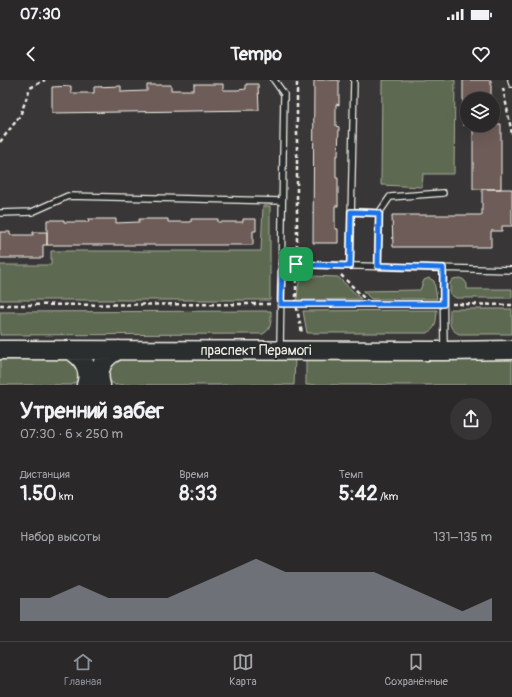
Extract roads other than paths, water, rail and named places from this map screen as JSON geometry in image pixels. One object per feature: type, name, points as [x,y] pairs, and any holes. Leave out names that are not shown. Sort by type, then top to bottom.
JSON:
[{"type":"main road","name":"праспект Перамогі","points":[[0,350],[280,350],[444,352],[512,350]]},
{"type":"main road","points":[[70,350],[80,357],[87,368],[86,385]]},
{"type":"main road","points":[[101,385],[101,366],[108,356],[119,350]]},
{"type":"lane","points":[[274,80],[284,94],[280,350]]},
{"type":"lane","points":[[350,266],[354,80]]},
{"type":"lane","points":[[511,80],[512,84]]},
{"type":"lane","points":[[378,266],[379,213],[390,197],[443,192]]},
{"type":"lane","points":[[0,213],[32,212],[68,196],[282,201]]},
{"type":"lane","points":[[351,212],[379,213]]},
{"type":"lane","points":[[282,264],[512,270]]},
{"type":"lane","points":[[443,268],[444,352]]}]
